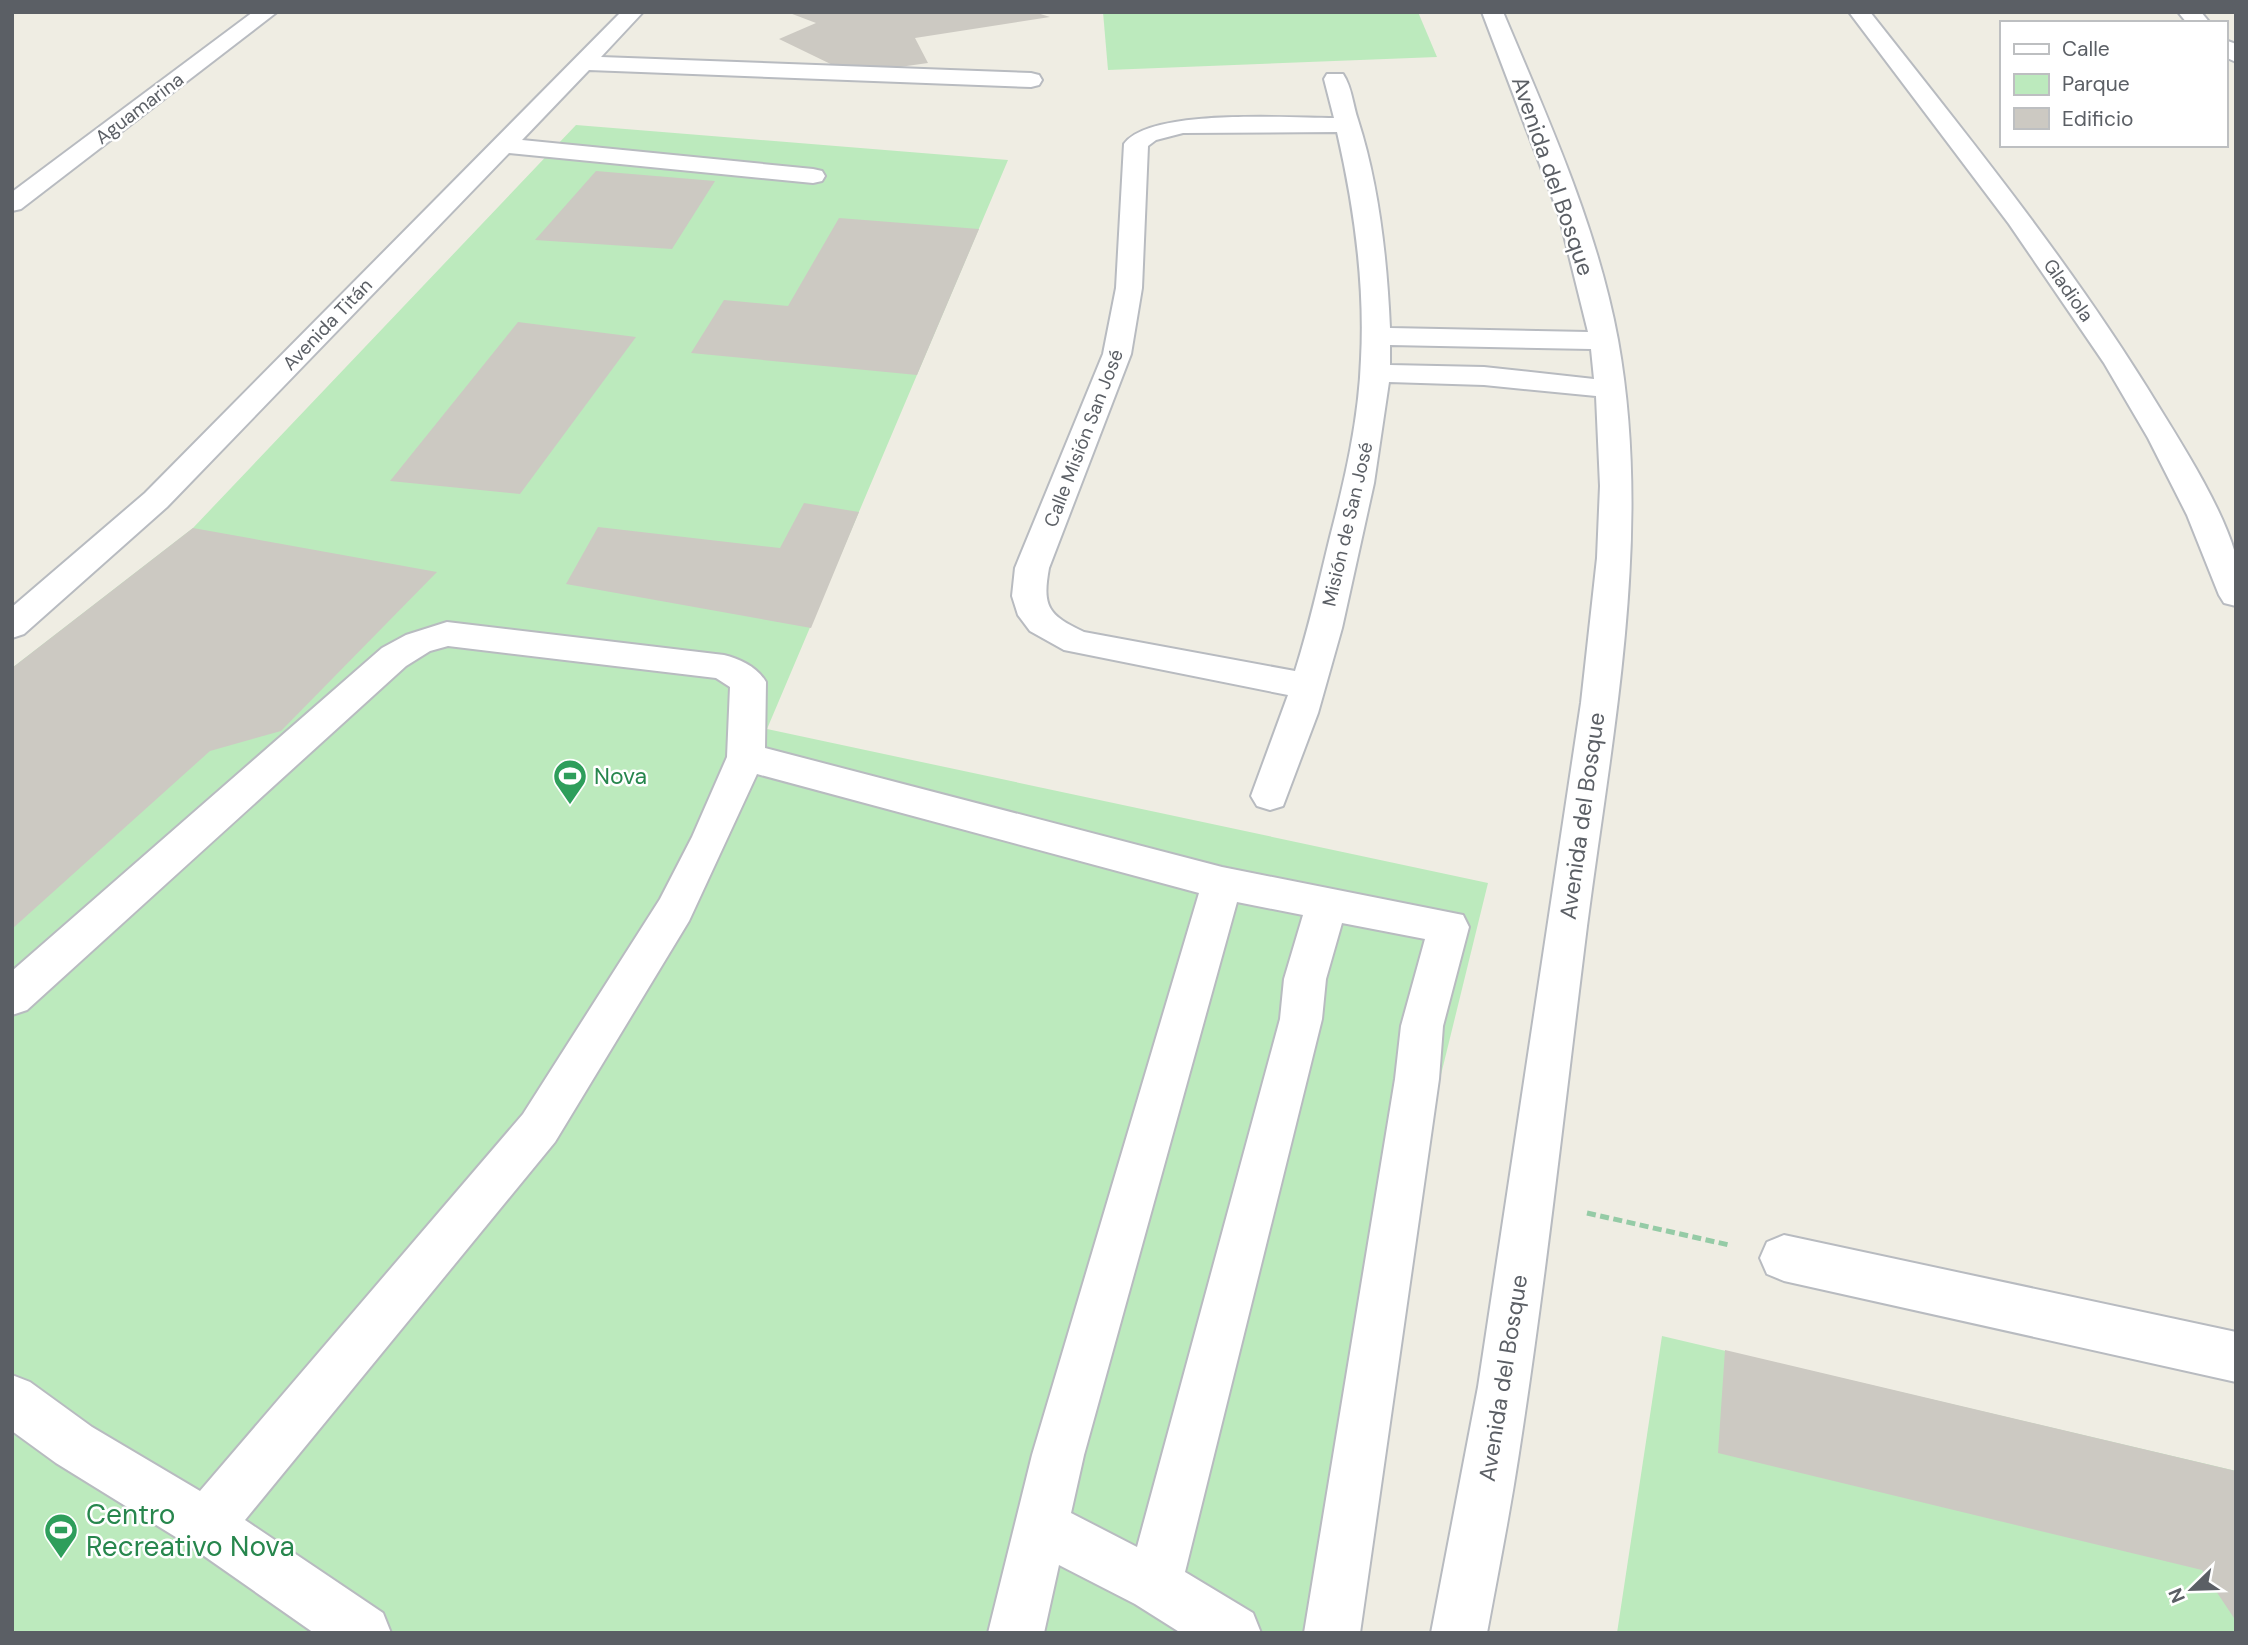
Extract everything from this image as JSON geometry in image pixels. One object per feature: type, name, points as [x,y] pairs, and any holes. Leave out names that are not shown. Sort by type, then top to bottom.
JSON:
[{"type":"street","name":"Aguamarina","points":[[12,204],[267,12]]},
{"type":"street","name":"Avenida Titán","points":[[12,626],[156,500],[633,12]]},
{"type":"street","name":"Avenida del Bosque","points":[[1459,1633],[1492,1457],[1529,1200],[1610,609],[1615,500],[1604,341],[1584,251],[1553,162],[1492,12]]},
{"type":"street","name":"Gladiola","points":[[1859,12],[2080,303],[2151,416],[2221,554],[2236,595]]},
{"type":"street","points":[[584,63],[1031,80]]},
{"type":"street","name":"Misión de San José","points":[[1269,796],[1309,686],[1364,465],[1375,373],[1372,258],[1348,125],[1335,79]]},
{"type":"street","name":"Calle Misión San José","points":[[1309,686],[1076,642],[1048,629],[1032,612],[1027,591],[1032,568],[1117,354],[1129,288],[1136,144],[1148,135],[1182,125],[1348,125]]},
{"type":"street","points":[[504,145],[813,176]]},
{"type":"street","points":[[1376,336],[1604,341]]},
{"type":"street","points":[[1375,373],[1485,376],[1609,389]]},
{"type":"street","points":[[12,997],[394,657],[428,640],[447,634],[724,667],[748,682],[746,758],[675,910],[539,1128],[206,1525]]},
{"type":"street","points":[[746,758],[1222,883],[1450,927],[1422,1026],[1418,1079],[1332,1633]]},
{"type":"street","points":[[1016,1633],[1058,1455],[1129,1198],[1222,883]]},
{"type":"street","points":[[1154,1585],[1301,1020],[1305,979],[1327,904]]},
{"type":"street","points":[[1784,1258],[2236,1357]]},
{"type":"street","points":[[12,1400],[74,1445],[206,1525],[363,1633]]},
{"type":"street","points":[[1041,1527],[1154,1585],[1233,1633]]},
{"type":"path","points":[[1529,1200],[1784,1258]]},
{"type":"green space","points":[[1103,12],[1418,12],[1437,57],[1108,70]]},
{"type":"green space","name":"Nova","points":[[576,125],[1008,160],[767,729],[1488,883],[1304,1633],[12,1633],[12,668],[193,528]]},
{"type":"green space","points":[[1662,1336],[2236,1471],[2236,1633],[1617,1633]]},
{"type":"building","points":[[787,12],[1034,12],[1050,17],[915,38],[928,63],[871,71],[843,70],[779,39],[816,23]]},
{"type":"building","points":[[596,171],[715,181],[672,249],[535,240]]},
{"type":"building","points":[[839,218],[979,229],[917,375],[691,353],[724,300],[788,306]]},
{"type":"building","points":[[518,322],[636,337],[520,494],[390,481]]},
{"type":"building","points":[[804,503],[859,512],[811,628],[566,584],[598,527],[780,548]]},
{"type":"building","points":[[193,528],[437,572],[281,731],[210,751],[12,929],[12,668]]},
{"type":"building","points":[[1725,1350],[2236,1471],[2236,1621],[2202,1570],[1718,1453]]},
{"type":"place","name":"Nova","points":[[570,806]]},
{"type":"place","name":"Centro Recreativo Nova","points":[[61,1560]]}]
